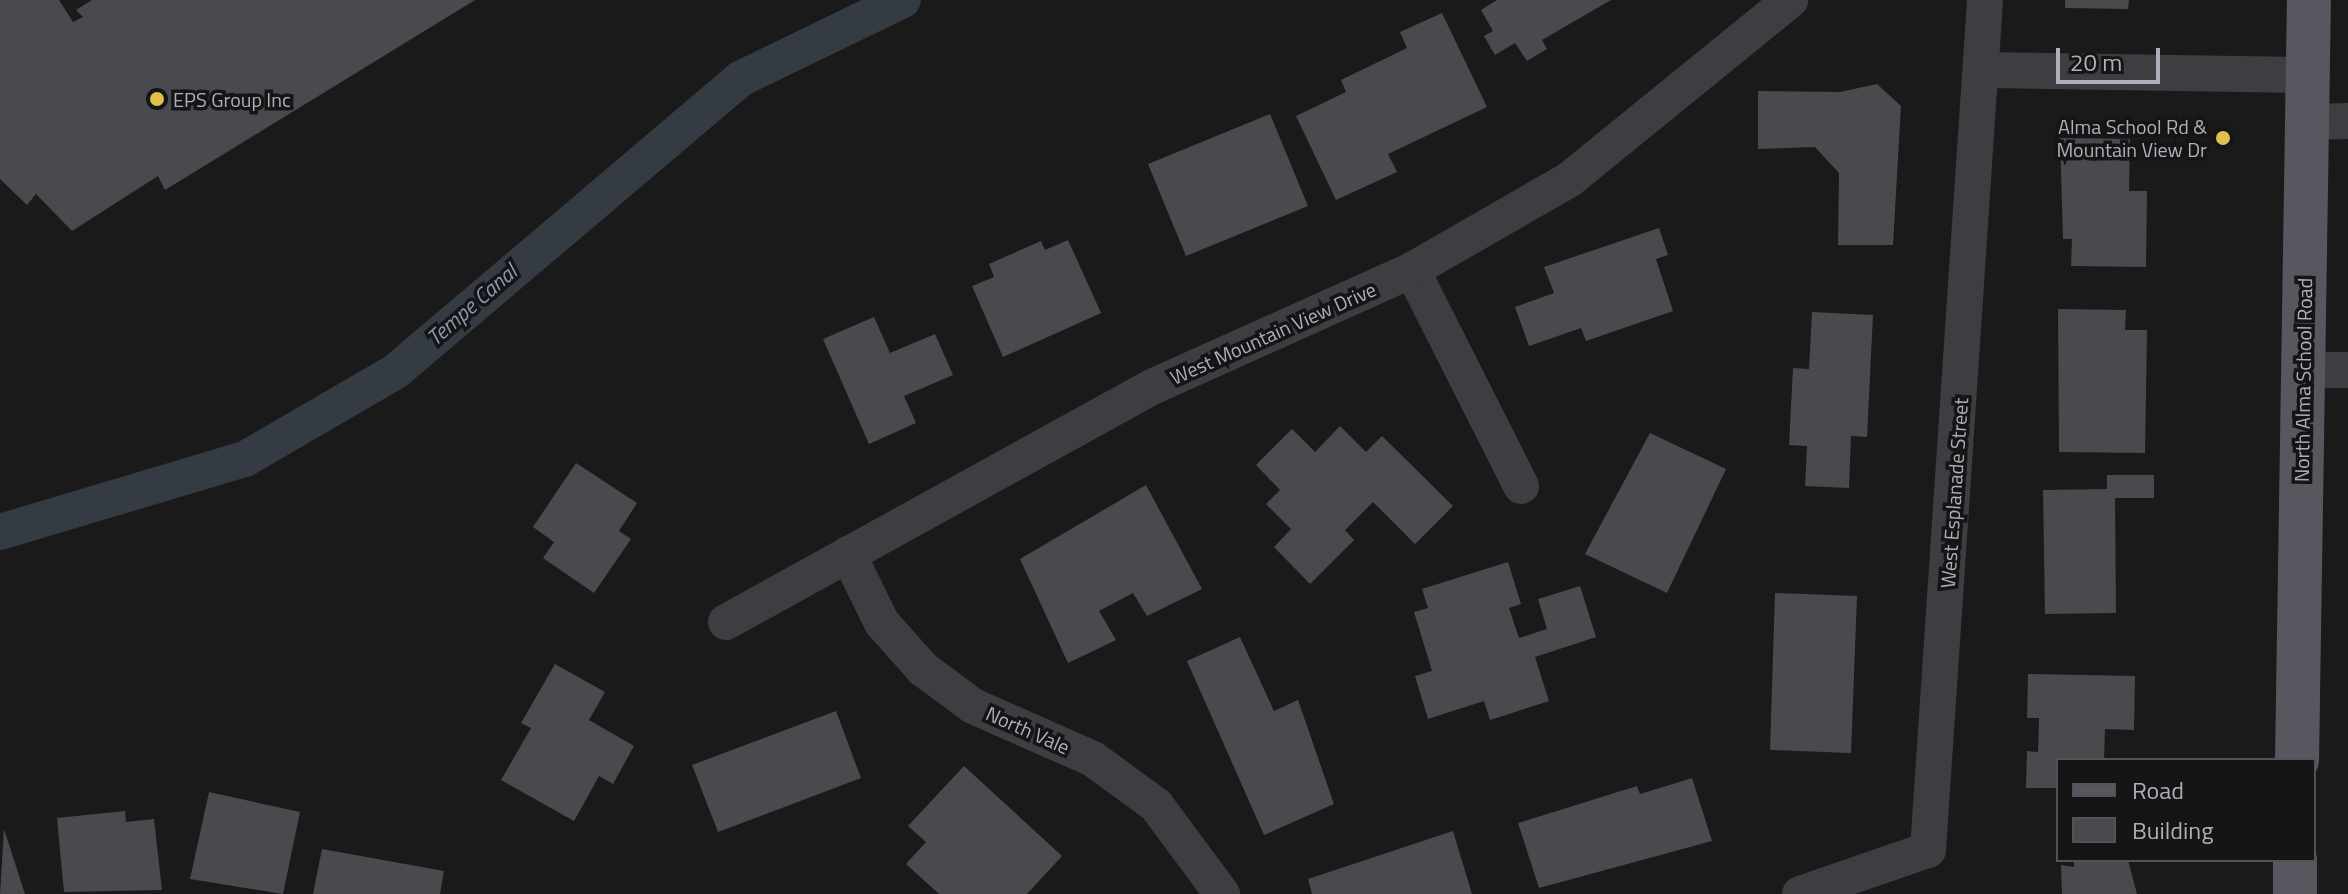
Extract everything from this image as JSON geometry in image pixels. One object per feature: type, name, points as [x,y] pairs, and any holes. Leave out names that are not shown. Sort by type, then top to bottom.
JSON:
[{"type":"main road","name":"North Alma School Road","points":[[2297,758],[2303,370],[2327,121],[2308,75],[2309,0]]},
{"type":"main road","points":[[2295,862],[2295,894]]},
{"type":"street","name":"West Mountain View Drive","points":[[726,622],[1152,387],[1412,270],[1570,179],[1790,0]]},
{"type":"street","name":"West Esplanade Street","points":[[1800,894],[1928,850],[1985,70],[1985,0]]},
{"type":"street","points":[[1985,70],[2308,75]]},
{"type":"street","points":[[1412,270],[1521,486]]},
{"type":"street","points":[[2303,370],[2348,370]]},
{"type":"street","name":"North Vale","points":[[848,554],[882,623],[923,669],[973,706],[1093,759],[1156,805],[1222,894]]},
{"type":"building","name":"EPS Group Inc","points":[[0,0],[59,0],[73,22],[83,17],[76,10],[92,0],[475,0],[165,190],[158,176],[72,231],[36,194],[27,205],[0,179]]},
{"type":"building","points":[[1497,0],[1611,0],[1542,40],[1547,49],[1527,61],[1515,43],[1495,55],[1484,36],[1493,31],[1481,10]]},
{"type":"building","points":[[2065,0],[2129,0],[2128,9],[2065,8]]},
{"type":"building","points":[[1442,13],[1487,107],[1388,154],[1397,172],[1336,200],[1296,116],[1346,92],[1341,80],[1407,48],[1400,32]]},
{"type":"building","points":[[1877,84],[1901,106],[1893,245],[1838,245],[1839,173],[1815,147],[1758,149],[1758,91],[1840,92]]},
{"type":"building","points":[[1270,114],[1308,206],[1186,256],[1148,164]]},
{"type":"building","points":[[2060,138],[2130,139],[2129,191],[2147,191],[2146,267],[2071,266],[2072,239],[2063,239]]},
{"type":"building","points":[[1659,228],[1668,255],[1656,259],[1673,311],[1586,341],[1581,328],[1529,346],[1515,307],[1554,293],[1544,267]]},
{"type":"building","points":[[1068,240],[1101,313],[1003,357],[972,286],[994,277],[989,264],[1041,241],[1045,250]]},
{"type":"building","points":[[2058,309],[2126,310],[2125,330],[2147,330],[2145,453],[2059,452]]},
{"type":"building","points":[[1812,312],[1873,315],[1867,437],[1851,436],[1849,488],[1805,486],[1807,446],[1789,445],[1793,368],[1809,369]]},
{"type":"building","points":[[874,317],[890,353],[935,334],[953,375],[904,396],[916,423],[869,444],[823,339]]},
{"type":"building","points":[[1340,426],[1366,452],[1382,436],[1453,506],[1415,544],[1373,502],[1345,530],[1354,540],[1310,584],[1274,547],[1291,529],[1266,504],[1280,490],[1256,465],[1292,429],[1315,452]]},
{"type":"building","points":[[1650,433],[1726,469],[1667,593],[1585,554]]},
{"type":"building","points":[[576,463],[637,503],[619,531],[631,539],[594,593],[543,558],[554,542],[533,527]]},
{"type":"building","points":[[2107,475],[2154,475],[2154,498],[2115,498],[2116,613],[2045,614],[2043,490],[2107,489]]},
{"type":"building","points":[[1146,485],[1202,589],[1147,616],[1133,593],[1099,611],[1116,640],[1068,663],[1020,559]]},
{"type":"building","points":[[1508,562],[1521,604],[1509,608],[1519,638],[1547,629],[1538,599],[1580,586],[1596,637],[1535,657],[1549,701],[1490,720],[1484,701],[1428,719],[1415,676],[1432,671],[1414,612],[1428,608],[1422,589]]},
{"type":"building","points":[[1775,593],[1857,596],[1851,753],[1770,750]]},
{"type":"building","points":[[1240,637],[1274,711],[1298,700],[1334,804],[1264,835],[1187,661]]},
{"type":"building","points":[[555,664],[605,692],[589,720],[634,746],[613,784],[599,776],[574,821],[501,780],[531,728],[521,723]]},
{"type":"building","points":[[2028,674],[2135,676],[2134,730],[2105,729],[2104,758],[2056,758],[2056,788],[2026,788],[2027,751],[2038,752],[2039,718],[2027,718]]},
{"type":"building","points":[[836,711],[861,778],[718,832],[692,765]]},
{"type":"building","points":[[964,766],[1062,856],[1027,894],[939,894],[906,864],[926,842],[908,826]]},
{"type":"building","points":[[1692,778],[1712,841],[1539,888],[1518,823],[1637,786],[1640,794]]},
{"type":"building","points":[[209,792],[300,812],[283,894],[190,879]]},
{"type":"building","points":[[125,811],[126,822],[154,819],[162,890],[64,892],[57,818]]},
{"type":"building","points":[[4,829],[25,894],[0,894]]},
{"type":"building","points":[[1453,831],[1472,894],[1312,894],[1308,879]]},
{"type":"building","points":[[322,849],[444,871],[440,894],[313,894]]},
{"type":"building","points":[[2074,862],[2129,862],[2137,894],[2062,894],[2061,865],[2074,867]]},
{"type":"waterway","name":"Tempe Canal","points":[[0,532],[245,459],[396,371],[740,79],[903,0]]},
{"type":"place","name":"EPS Group Inc","points":[[157,99]]},
{"type":"place","name":"Alma School Rd & Mountain View Dr","points":[[2223,138]]}]
